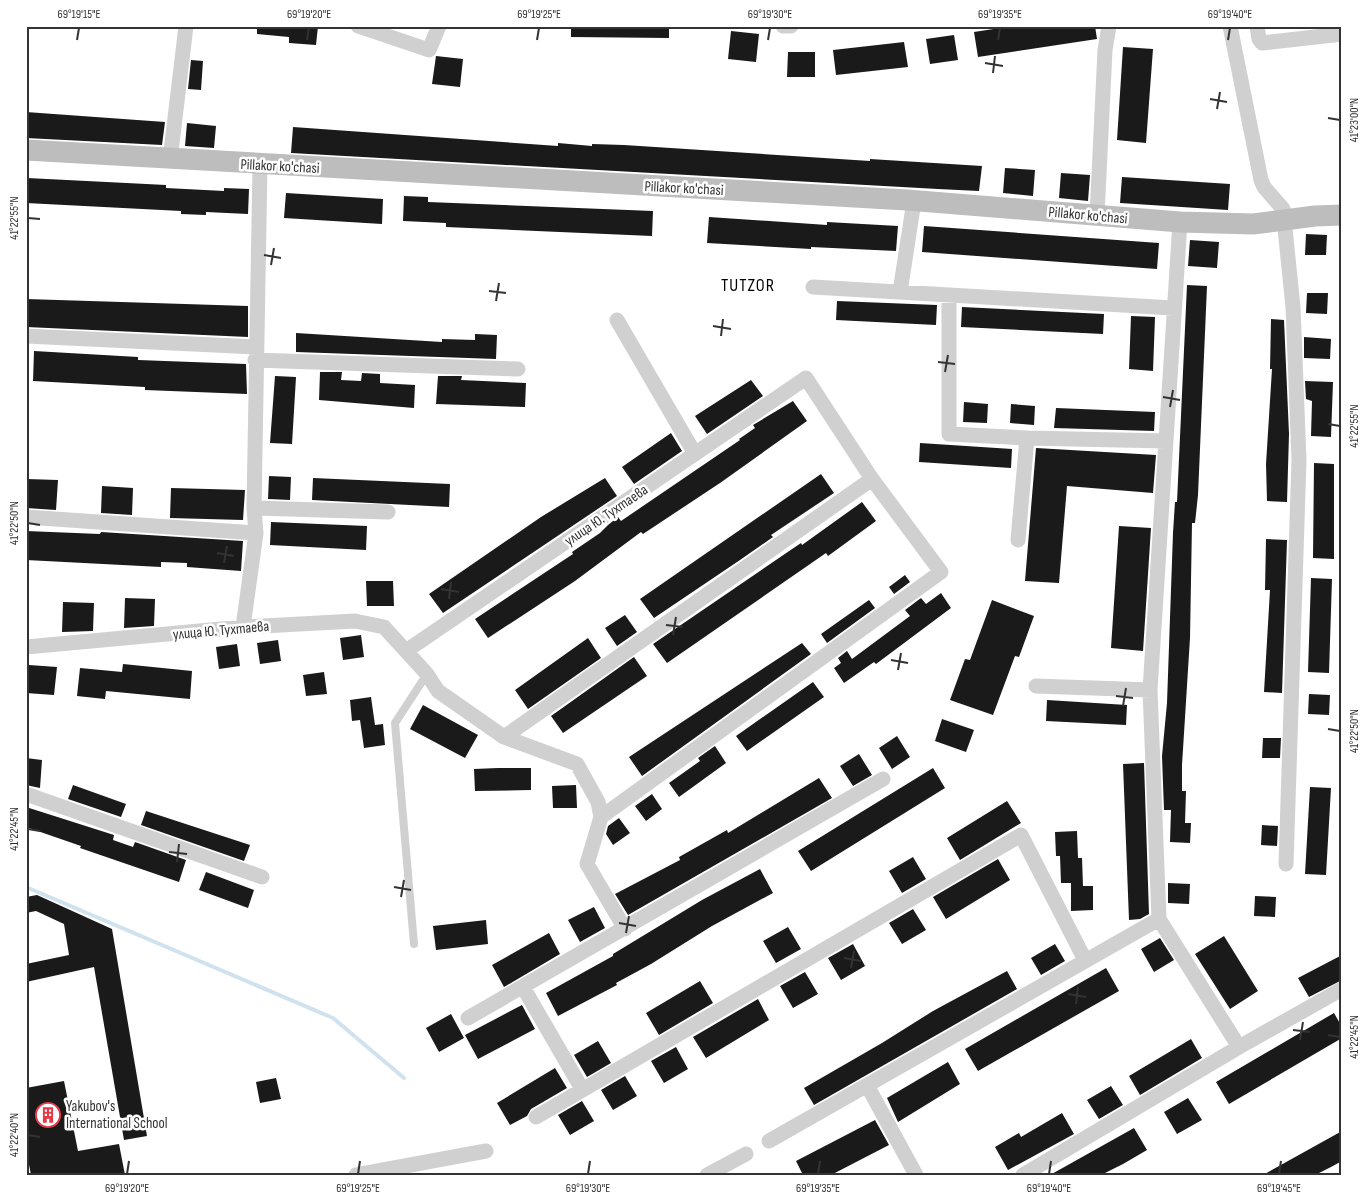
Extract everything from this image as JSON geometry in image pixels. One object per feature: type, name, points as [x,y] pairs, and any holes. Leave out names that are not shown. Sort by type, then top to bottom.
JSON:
[{"type":"street","points":[[170,160],[186,26]]},
{"type":"street","points":[[358,26],[429,50],[439,26]]},
{"type":"street","points":[[783,26],[791,26]]},
{"type":"street","points":[[1097,216],[1105,50],[1109,26]]},
{"type":"street","points":[[1230,26],[1261,180],[1264,187],[1283,209],[1294,307],[1299,460],[1286,864]]},
{"type":"street","points":[[1257,26],[1258,39],[1262,43],[1342,34]]},
{"type":"street","name":"Pillakor ko'chasi","points":[[26,150],[170,160],[914,201],[1180,222],[1253,224],[1315,216],[1342,215]]},
{"type":"street","points":[[243,627],[256,533],[254,508],[260,165]]},
{"type":"street","points":[[900,292],[914,201]]},
{"type":"street","points":[[1180,222],[1150,690],[1158,919],[1239,1046]]},
{"type":"street","points":[[813,287],[1173,308]]},
{"type":"street","points":[[949,295],[949,434],[1166,441]]},
{"type":"street","points":[[616,320],[695,454]]},
{"type":"street","points":[[26,336],[256,354],[518,369]]},
{"type":"street","name":"улица Ю. Тухтаева","points":[[406,651],[806,378],[872,479]]},
{"type":"street","points":[[1018,540],[1027,438]]},
{"type":"street","points":[[504,736],[872,479],[941,572],[601,817],[587,864],[625,929]]},
{"type":"street","points":[[254,508],[388,512]]},
{"type":"street","points":[[26,517],[256,533]]},
{"type":"street","name":"улица Ю. Тухтаева","points":[[26,647],[243,627],[355,621],[384,628],[427,674],[438,691],[504,736],[577,764],[598,802],[601,817]]},
{"type":"street","points":[[1036,686],[1150,690]]},
{"type":"street","points":[[468,1018],[882,779]]},
{"type":"street","points":[[26,794],[262,877]]},
{"type":"street","points":[[536,1116],[1021,835],[1085,960]]},
{"type":"street","points":[[769,1142],[868,1087],[1158,919]]},
{"type":"street","points":[[523,987],[582,1089]]},
{"type":"street","points":[[1023,1175],[1239,1046],[1342,989]]},
{"type":"street","points":[[868,1087],[916,1175]]},
{"type":"street","points":[[356,1175],[486,1151]]},
{"type":"street","points":[[707,1175],[746,1154]]},
{"type":"lane","points":[[414,944],[394,723],[427,674]]},
{"type":"building","points":[[257,26],[318,26],[316,45],[289,43],[289,37],[257,34]]},
{"type":"building","points":[[571,26],[669,26],[669,38],[571,37]]},
{"type":"building","points":[[1013,26],[1095,26],[1097,39],[978,57],[974,32]]},
{"type":"building","points":[[731,31],[759,34],[756,62],[728,59]]},
{"type":"building","points":[[954,35],[958,60],[930,64],[926,39]]},
{"type":"building","points":[[904,42],[908,67],[836,75],[833,50]]},
{"type":"building","points":[[1123,47],[1153,49],[1146,143],[1117,140]]},
{"type":"building","points":[[788,52],[815,52],[815,77],[787,77]]},
{"type":"building","points":[[436,56],[463,59],[460,87],[432,84]]},
{"type":"building","points":[[191,60],[203,61],[201,90],[188,89]]},
{"type":"building","points":[[26,112],[165,122],[162,145],[26,138]]},
{"type":"building","points":[[187,123],[216,126],[214,148],[185,146]]},
{"type":"building","points":[[293,127],[558,146],[558,143],[592,146],[592,144],[624,145],[870,161],[870,159],[982,166],[979,191],[291,153]]},
{"type":"building","points":[[1005,168],[1035,170],[1033,196],[1003,193]]},
{"type":"building","points":[[1061,173],[1090,175],[1088,201],[1059,198]]},
{"type":"building","points":[[1122,177],[1230,184],[1228,210],[1120,203]]},
{"type":"building","points":[[27,178],[166,185],[166,188],[224,191],[224,188],[249,189],[248,214],[206,212],[206,215],[181,214],[181,211],[26,203]]},
{"type":"building","points":[[286,193],[383,199],[382,224],[284,218]]},
{"type":"building","points":[[404,196],[428,197],[428,202],[653,211],[652,236],[446,227],[446,223],[403,221]]},
{"type":"building","points":[[709,217],[827,225],[827,222],[898,226],[896,251],[811,247],[811,249],[707,243]]},
{"type":"building","points":[[924,226],[1159,243],[1157,269],[922,252]]},
{"type":"building","points":[[1306,234],[1327,235],[1326,255],[1305,255]]},
{"type":"building","points":[[1190,240],[1219,242],[1217,268],[1188,266]]},
{"type":"building","points":[[1187,285],[1207,286],[1198,495],[1195,523],[1192,523],[1190,638],[1182,765],[1182,791],[1186,791],[1185,823],[1191,823],[1190,843],[1170,842],[1171,810],[1164,810],[1162,756],[1167,703],[1173,533],[1175,502],[1177,502]]},
{"type":"building","points":[[1307,293],[1328,293],[1327,314],[1306,313]]},
{"type":"building","points":[[26,299],[248,306],[248,337],[26,327]]},
{"type":"building","points":[[837,301],[937,305],[936,325],[836,320]]},
{"type":"building","points":[[962,307],[1104,314],[1103,334],[961,327]]},
{"type":"building","points":[[1131,316],[1155,317],[1153,371],[1129,369]]},
{"type":"building","points":[[1271,319],[1284,320],[1289,434],[1287,502],[1267,501],[1266,464],[1272,369],[1270,369]]},
{"type":"building","points":[[296,333],[442,342],[442,339],[475,340],[475,334],[497,335],[496,359],[296,352]]},
{"type":"building","points":[[1304,337],[1331,339],[1330,359],[1304,358]]},
{"type":"building","points":[[34,351],[138,357],[138,360],[246,364],[247,394],[145,390],[145,387],[33,381]]},
{"type":"building","points":[[320,372],[342,372],[341,380],[361,381],[362,373],[380,374],[380,383],[415,385],[414,408],[319,400]]},
{"type":"building","points":[[275,376],[296,377],[292,444],[270,443]]},
{"type":"building","points":[[438,376],[462,376],[461,380],[526,383],[525,407],[436,404]]},
{"type":"building","points":[[751,380],[763,396],[707,434],[695,416]]},
{"type":"building","points":[[1305,381],[1333,382],[1331,437],[1311,436],[1312,401],[1306,399]]},
{"type":"building","points":[[793,401],[807,421],[720,483],[643,534],[641,532],[575,581],[488,638],[475,619],[573,554],[572,552],[600,533],[618,517],[621,521],[740,440],[755,428],[753,425]]},
{"type":"building","points":[[964,402],[988,404],[987,423],[963,422]]},
{"type":"building","points":[[1011,404],[1035,406],[1034,425],[1010,423]]},
{"type":"building","points":[[1056,408],[1155,412],[1154,431],[1054,428]]},
{"type":"building","points":[[671,433],[682,451],[634,484],[622,467]]},
{"type":"building","points":[[920,443],[1012,449],[1011,468],[919,462]]},
{"type":"building","points":[[1036,448],[1156,455],[1153,493],[1067,486],[1059,583],[1025,581]]},
{"type":"building","points":[[1314,463],[1334,464],[1334,559],[1313,558]]},
{"type":"building","points":[[821,474],[834,493],[654,618],[640,599]]},
{"type":"building","points":[[269,476],[291,477],[290,500],[268,499]]},
{"type":"building","points":[[313,478],[450,484],[449,507],[312,500]]},
{"type":"building","points":[[605,478],[617,496],[443,613],[429,594],[541,517]]},
{"type":"building","points":[[27,479],[58,480],[56,510],[26,508]]},
{"type":"building","points":[[102,486],[133,488],[132,515],[101,513]]},
{"type":"building","points":[[171,488],[245,490],[243,520],[170,518]]},
{"type":"building","points":[[862,502],[876,521],[828,556],[826,553],[667,663],[653,644],[801,543],[802,545]]},
{"type":"building","points":[[271,522],[367,526],[366,550],[270,545]]},
{"type":"building","points":[[1119,526],[1151,528],[1143,651],[1111,648]]},
{"type":"building","points":[[26,531],[100,534],[101,532],[243,541],[241,571],[187,567],[187,563],[161,562],[161,567],[26,560]]},
{"type":"building","points":[[1266,539],[1287,540],[1282,693],[1264,692],[1270,590],[1265,590]]},
{"type":"building","points":[[905,575],[910,582],[894,594],[889,587]]},
{"type":"building","points":[[1311,578],[1332,579],[1329,673],[1308,672]]},
{"type":"building","points":[[366,581],[393,581],[394,606],[367,606]]},
{"type":"building","points":[[941,593],[951,608],[876,664],[874,662],[844,683],[834,668],[841,663],[838,658],[847,651],[852,659],[910,616],[905,610],[921,598],[926,604]]},
{"type":"building","points":[[125,598],[155,599],[154,626],[124,628]]},
{"type":"building","points":[[869,600],[875,608],[827,643],[821,634]]},
{"type":"building","points":[[992,600],[1034,616],[1019,657],[1015,656],[993,715],[950,700],[965,659],[970,660]]},
{"type":"building","points":[[63,602],[94,603],[93,631],[62,632]]},
{"type":"building","points":[[625,615],[637,632],[617,646],[605,628]]},
{"type":"building","points":[[361,635],[364,657],[343,660],[340,638]]},
{"type":"building","points":[[588,638],[601,658],[528,709],[515,690]]},
{"type":"building","points":[[278,640],[281,661],[260,664],[257,643]]},
{"type":"building","points":[[802,643],[811,654],[642,776],[629,757]]},
{"type":"building","points":[[237,644],[240,666],[219,669],[216,647]]},
{"type":"building","points":[[634,657],[647,676],[563,733],[551,716]]},
{"type":"building","points":[[123,664],[192,671],[190,699],[106,691],[105,699],[77,696],[80,668],[122,672]]},
{"type":"building","points":[[29,665],[57,667],[54,695],[26,693]]},
{"type":"building","points":[[324,672],[327,694],[306,696],[303,675]]},
{"type":"building","points":[[813,682],[824,697],[747,751],[736,736]]},
{"type":"building","points":[[1309,694],[1330,695],[1329,715],[1308,714]]},
{"type":"building","points":[[371,697],[375,725],[383,724],[385,745],[364,748],[360,720],[352,721],[350,700]]},
{"type":"building","points":[[1047,700],[1127,705],[1126,725],[1046,721]]},
{"type":"building","points":[[423,705],[478,735],[465,758],[410,729]]},
{"type":"building","points":[[942,719],[974,730],[966,752],[935,741]]},
{"type":"building","points":[[897,736],[910,757],[892,769],[879,748]]},
{"type":"building","points":[[1263,738],[1281,738],[1280,758],[1262,758]]},
{"type":"building","points":[[715,746],[726,763],[679,797],[669,783],[700,761],[698,758]]},
{"type":"building","points":[[859,754],[872,775],[853,786],[840,766]]},
{"type":"building","points":[[26,758],[42,760],[40,788],[26,785]]},
{"type":"building","points":[[1144,763],[1149,914],[1140,919],[1129,920],[1123,764]]},
{"type":"building","points":[[531,768],[531,790],[475,791],[474,769]]},
{"type":"building","points":[[933,768],[945,788],[811,871],[798,851]]},
{"type":"building","points":[[819,778],[832,798],[628,915],[615,894],[680,860],[679,857],[727,830],[728,833]]},
{"type":"building","points":[[73,785],[126,804],[121,817],[68,799]]},
{"type":"building","points":[[576,785],[577,808],[553,808],[552,786]]},
{"type":"building","points":[[1310,787],[1331,788],[1326,875],[1305,874]]},
{"type":"building","points":[[652,794],[662,809],[646,821],[635,806]]},
{"type":"building","points":[[1007,801],[1021,823],[960,860],[947,838]]},
{"type":"building","points":[[26,807],[114,835],[113,840],[133,847],[135,842],[186,860],[179,882],[26,827]]},
{"type":"building","points":[[146,811],[250,845],[244,861],[141,825]]},
{"type":"building","points":[[619,818],[630,833],[613,845],[606,834],[608,826]]},
{"type":"building","points":[[1262,825],[1278,826],[1277,846],[1261,845]]},
{"type":"building","points":[[1077,831],[1078,858],[1082,858],[1083,886],[1093,886],[1093,910],[1071,911],[1071,883],[1061,883],[1060,856],[1056,856],[1055,832]]},
{"type":"building","points":[[913,857],[926,879],[902,893],[889,871]]},
{"type":"building","points":[[998,859],[1010,880],[946,919],[933,897]]},
{"type":"building","points":[[760,869],[773,893],[712,926],[651,964],[616,983],[617,985],[558,1016],[546,993],[613,956],[613,954],[702,900]]},
{"type":"building","points":[[206,872],[254,890],[248,908],[199,890]]},
{"type":"building","points":[[1168,883],[1190,884],[1189,904],[1168,903]]},
{"type":"building","points":[[37,895],[112,929],[147,1136],[124,1140],[94,967],[26,982],[26,964],[69,955],[64,924],[36,911],[26,913],[26,897]]},
{"type":"building","points":[[1255,896],[1276,897],[1275,917],[1254,916]]},
{"type":"building","points":[[594,907],[605,928],[580,942],[568,920]]},
{"type":"building","points":[[913,909],[926,930],[902,944],[889,923]]},
{"type":"building","points":[[486,920],[488,944],[436,950],[433,926]]},
{"type":"building","points":[[788,927],[801,949],[776,963],[763,941]]},
{"type":"building","points":[[549,933],[560,954],[504,987],[492,965]]},
{"type":"building","points":[[1224,936],[1258,991],[1230,1009],[1195,954]]},
{"type":"building","points":[[1160,938],[1174,960],[1154,972],[1141,949]]},
{"type":"building","points":[[853,944],[865,966],[841,980],[828,958]]},
{"type":"building","points":[[1055,944],[1065,961],[1041,975],[1031,958]]},
{"type":"building","points":[[1342,955],[1342,980],[1309,997],[1298,978]]},
{"type":"building","points":[[1106,968],[1119,991],[978,1071],[965,1049]]},
{"type":"building","points":[[1007,971],[1017,989],[814,1105],[804,1088],[933,1011]]},
{"type":"building","points":[[805,972],[818,994],[793,1008],[780,986]]},
{"type":"building","points":[[700,981],[713,1003],[659,1035],[646,1013]]},
{"type":"building","points":[[758,999],[769,1020],[706,1058],[693,1037]]},
{"type":"building","points":[[522,1005],[535,1029],[478,1059],[465,1035]]},
{"type":"building","points":[[1334,1013],[1342,1027],[1342,1038],[1229,1104],[1216,1082]]},
{"type":"building","points":[[451,1014],[464,1038],[439,1052],[426,1028]]},
{"type":"building","points":[[1191,1039],[1202,1058],[1140,1095],[1129,1076]]},
{"type":"building","points":[[598,1041],[611,1063],[587,1077],[574,1055]]},
{"type":"building","points":[[676,1047],[688,1069],[664,1083],[651,1061]]},
{"type":"building","points":[[948,1062],[960,1084],[898,1122],[887,1098]]},
{"type":"building","points":[[555,1068],[567,1088],[531,1109],[527,1116],[510,1125],[497,1103]]},
{"type":"building","points":[[625,1076],[637,1096],[613,1110],[601,1090]]},
{"type":"building","points":[[276,1078],[281,1099],[260,1103],[256,1082]]},
{"type":"building","points":[[64,1081],[78,1151],[119,1144],[125,1175],[31,1175],[26,1149],[26,1088]]},
{"type":"building","points":[[1111,1086],[1123,1105],[1099,1119],[1087,1100]]},
{"type":"building","points":[[1188,1098],[1202,1120],[1177,1134],[1164,1112]]},
{"type":"building","points":[[582,1101],[594,1121],[570,1135],[558,1115]]},
{"type":"building","points":[[1062,1113],[1074,1134],[1008,1170],[995,1147],[1019,1133],[1021,1137]]},
{"type":"building","points":[[875,1120],[889,1145],[831,1175],[803,1175],[796,1161]]},
{"type":"building","points":[[1134,1128],[1147,1150],[1123,1164],[1101,1175],[1050,1175]]},
{"type":"building","points":[[1342,1131],[1342,1161],[1315,1175],[1263,1175]]},
{"type":"waterway","points":[[26,887],[333,1018],[404,1078]]},
{"type":"place","name":"Yakubov's International School","points":[[48,1115]]},
{"type":"district","name":"TUTZOR","points":[[748,285]]}]
